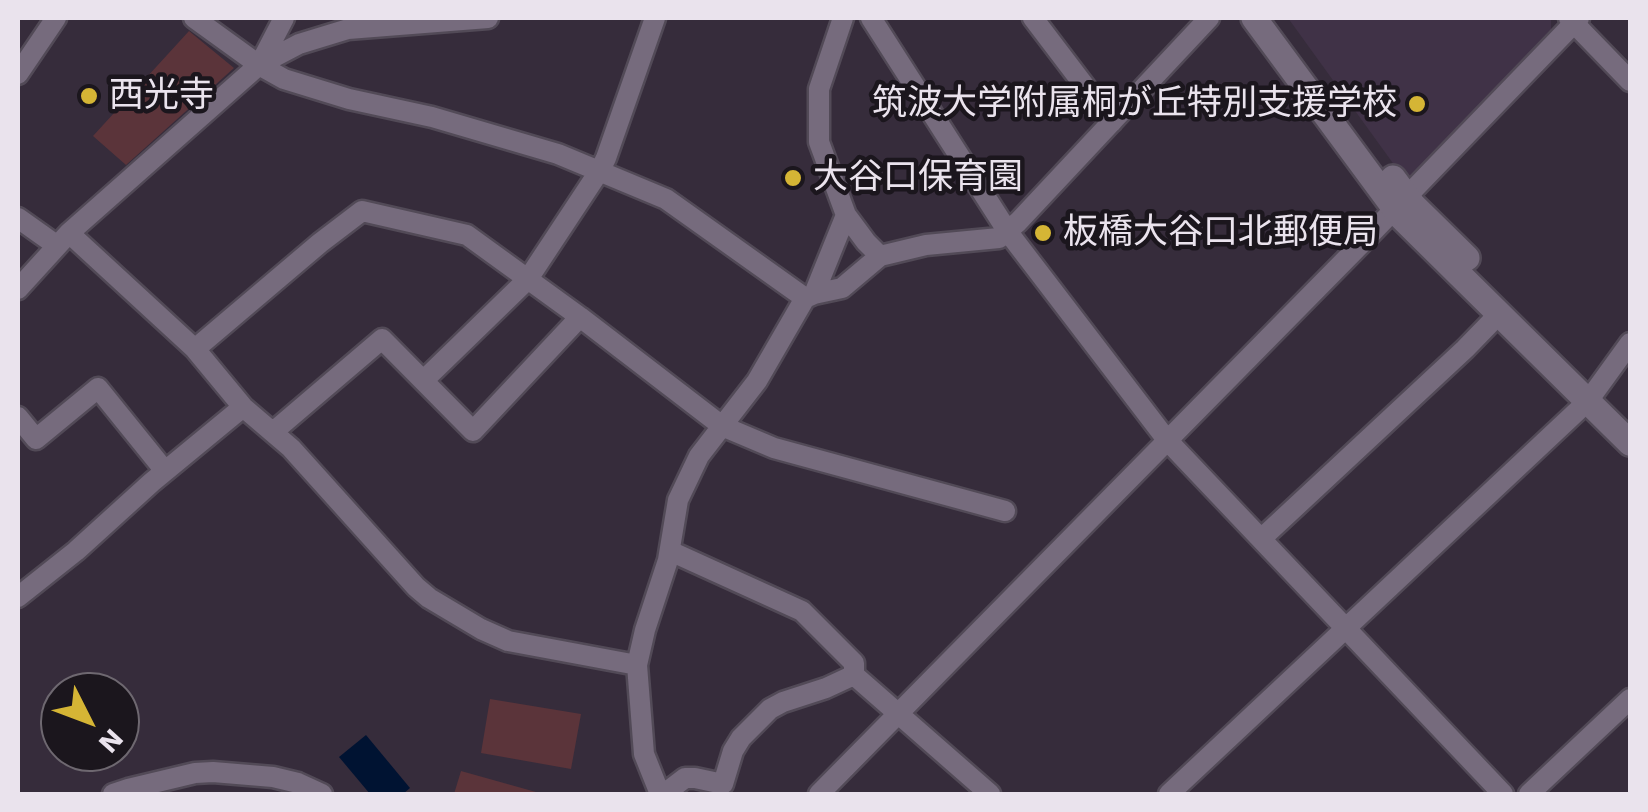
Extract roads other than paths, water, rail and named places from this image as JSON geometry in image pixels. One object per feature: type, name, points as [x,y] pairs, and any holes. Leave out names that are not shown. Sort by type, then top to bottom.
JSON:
[{"type":"street","points":[[18,74],[56,18]]},
{"type":"street","points":[[194,18],[259,66],[284,79],[558,154],[666,199],[810,296],[842,288],[880,256],[926,244],[999,238],[1008,232],[1210,18]]},
{"type":"street","points":[[259,66],[284,18]]},
{"type":"street","points":[[18,289],[63,239],[259,66],[299,44],[348,29],[421,20],[488,18]]},
{"type":"street","points":[[424,380],[528,279],[600,170],[655,18]]},
{"type":"street","points":[[844,18],[819,89],[819,142],[846,215],[880,256]]},
{"type":"street","points":[[871,18],[1008,232],[1167,440],[1504,794]]},
{"type":"street","points":[[1034,18],[1112,122]]},
{"type":"street","points":[[1254,18],[1400,202],[1499,314],[1593,394],[1630,419]]},
{"type":"street","points":[[1273,18],[1400,202],[1593,394],[1630,443]]},
{"type":"street","points":[[819,794],[1400,202],[1574,19],[1630,82]]},
{"type":"street","points":[[195,349],[362,211],[467,235],[722,426],[774,448],[1005,511]]},
{"type":"street","points":[[846,215],[810,296],[757,381],[699,456],[678,500],[670,552],[637,665],[644,754],[662,794],[685,778],[722,784],[741,738],[770,709],[854,675]]},
{"type":"street","points":[[18,218],[63,239],[195,349],[243,407],[330,489],[429,598],[508,641],[637,665]]},
{"type":"street","points":[[1262,539],[1499,314]]},
{"type":"street","points":[[273,432],[382,339],[473,431],[580,317]]},
{"type":"street","points":[[1170,794],[1593,394],[1630,343]]},
{"type":"street","points":[[18,416],[36,438],[98,388],[165,471]]},
{"type":"street","points":[[18,597],[243,407]]},
{"type":"street","points":[[670,552],[802,611],[854,663],[854,675],[990,794]]},
{"type":"street","points":[[1530,794],[1630,699]]},
{"type":"street","points":[[113,794],[212,772],[274,777],[322,794]]},
{"type":"water","points":[[366,735],[410,788],[403,794],[370,794],[339,757]]},
{"type":"place","name":"西光寺","points":[[89,96]]},
{"type":"place","name":"筑波大学附属桐が丘特別支援学校","points":[[1417,104]]},
{"type":"place","name":"大谷口保育園","points":[[793,178]]},
{"type":"place","name":"板橋大谷口北郵便局","points":[[1043,233]]}]
